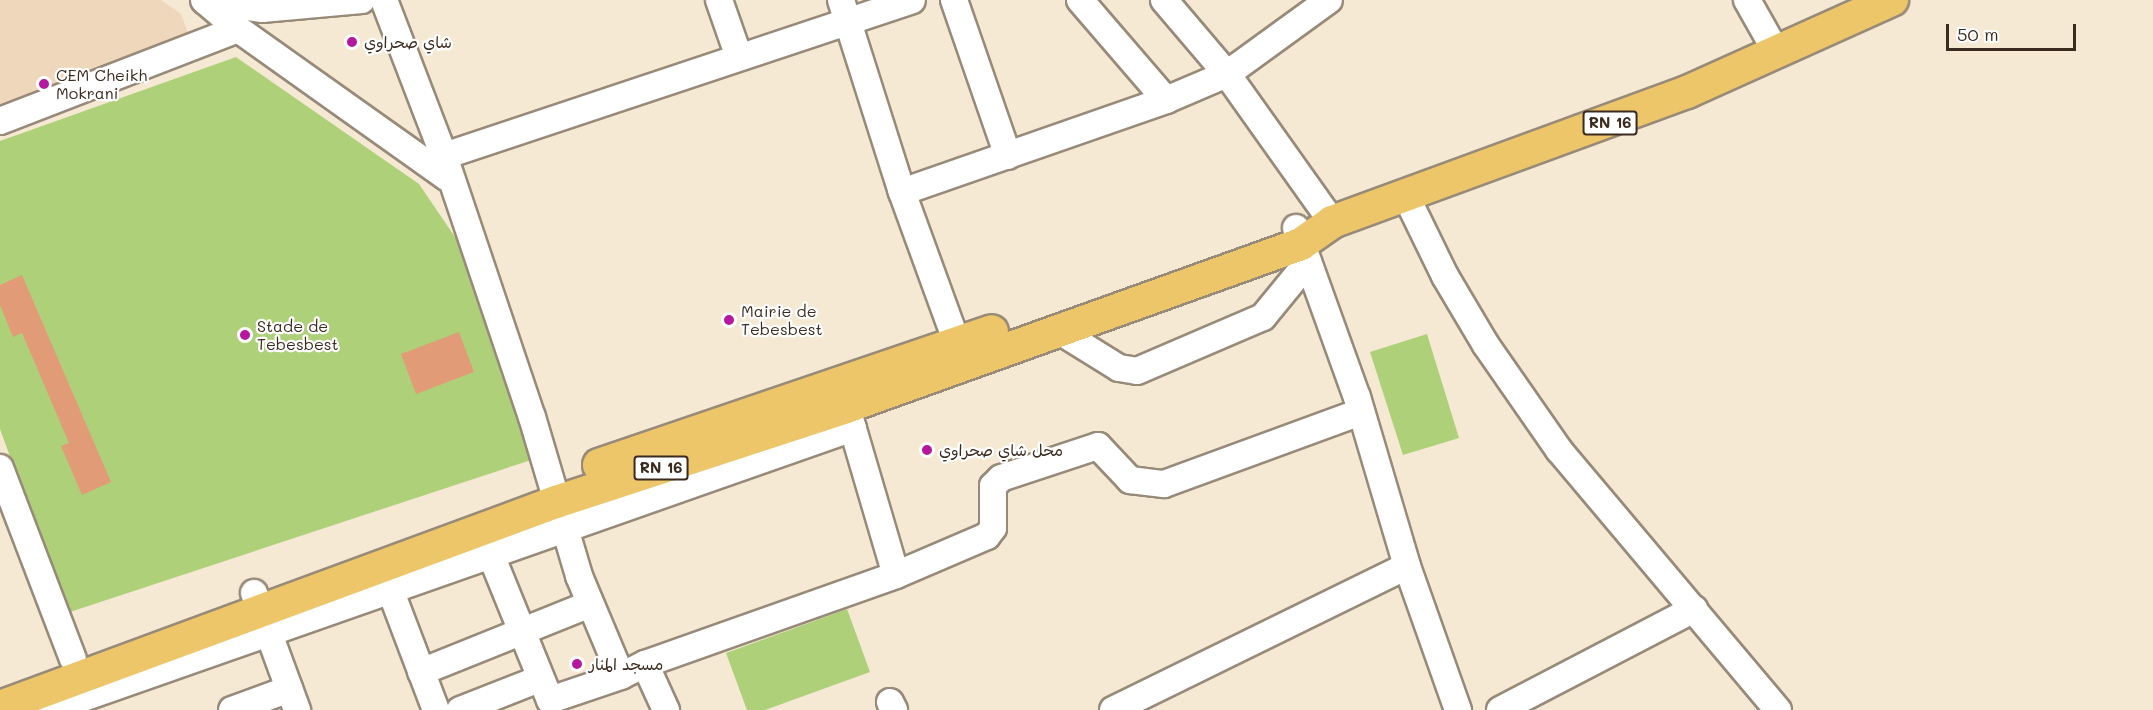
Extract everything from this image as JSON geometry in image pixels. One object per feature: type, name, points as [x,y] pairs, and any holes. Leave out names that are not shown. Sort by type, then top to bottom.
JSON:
[{"type":"main road","name":"RN 16","points":[[961,353],[1056,329],[1311,237],[1405,194],[1604,126],[1777,53],[1892,0]]},
{"type":"main road","name":"RN 16","points":[[0,684],[73,659],[261,613],[386,579],[665,454],[846,406],[961,353],[1311,237]]},
{"type":"main road","name":"RN 16","points":[[0,707],[557,504]]},
{"type":"street","points":[[204,0],[262,9],[362,0]]},
{"type":"street","points":[[204,0],[238,29],[446,167]]},
{"type":"street","points":[[384,0],[446,167],[590,604],[621,676]]},
{"type":"street","points":[[719,0],[739,57]]},
{"type":"street","points":[[954,0],[1008,156]]},
{"type":"street","points":[[1080,0],[1166,100]]},
{"type":"street","points":[[1164,0],[1227,74],[1311,237],[1407,566],[1458,710]]},
{"type":"street","points":[[902,192],[1166,100],[1227,74],[1329,0]]},
{"type":"street","points":[[1747,0],[1777,53]]},
{"type":"street","points":[[446,167],[739,57],[845,10],[905,1]]},
{"type":"street","points":[[845,10],[902,192],[961,353]]},
{"type":"street","points":[[0,121],[238,29]]},
{"type":"street","points":[[1405,194],[1445,276],[1521,397],[1589,488],[1778,710]]},
{"type":"street","points":[[1056,329],[1119,368],[1137,371],[1263,317],[1311,237]]},
{"type":"street","points":[[490,555],[539,680],[550,700],[554,701],[621,676],[645,664],[896,575],[987,536],[993,528],[993,486],[1001,478],[1098,446],[1130,480],[1146,481],[1165,466],[1359,405]]},
{"type":"street","points":[[428,707],[421,672],[386,579],[490,555],[557,504],[846,406],[896,575]]},
{"type":"street","points":[[0,468],[73,659]]},
{"type":"street","points":[[1113,710],[1407,566]]},
{"type":"street","points":[[421,672],[590,604]]},
{"type":"street","points":[[1500,710],[1694,609]]},
{"type":"street","points":[[49,710],[261,613],[293,700],[232,710]]},
{"type":"street","points":[[645,664],[666,710]]},
{"type":"street","points":[[460,710],[539,680]]},
{"type":"shaded area","name":"CEM Cheikh Mokrani","points":[[0,0],[161,0],[181,14],[190,38],[0,116]]},
{"type":"green space","name":"Stade de Tebesbest","points":[[236,57],[419,184],[457,240],[534,459],[67,613],[0,429],[0,141]]},
{"type":"green space","points":[[1427,334],[1459,438],[1403,455],[1370,352]]},
{"type":"green space","points":[[847,609],[870,672],[765,710],[747,710],[726,653]]},
{"type":"building","points":[[22,275],[111,482],[82,495],[61,446],[69,443],[22,333],[13,337],[0,305],[0,285]]},
{"type":"building","points":[[459,332],[474,372],[416,394],[401,354]]},
{"type":"place","name":"شاي صحراوي","points":[[352,42]]},
{"type":"place","name":"CEM Cheikh Mokrani","points":[[44,84]]},
{"type":"place","name":"Mairie de Tebesbest","points":[[729,320]]},
{"type":"place","name":"Stade de Tebesbest","points":[[245,335]]},
{"type":"place","name":"محل شاي صحراوي","points":[[927,450]]},
{"type":"place","name":"مسجد المنار","points":[[577,664]]}]
